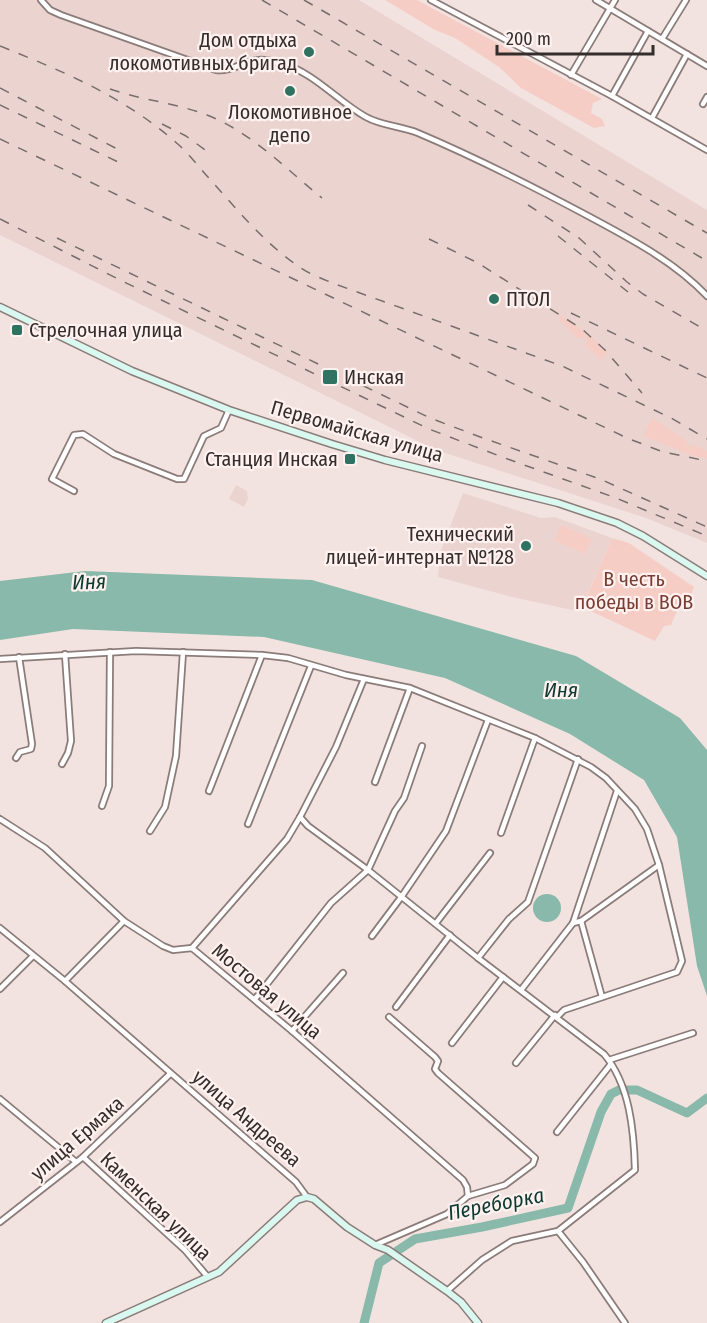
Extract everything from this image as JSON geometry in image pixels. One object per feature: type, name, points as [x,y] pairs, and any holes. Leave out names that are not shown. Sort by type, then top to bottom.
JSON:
[{"type":"main road","name":"Первомайская улица","points":[[0,307],[132,371],[229,410],[385,460],[558,503],[591,514],[643,536],[707,576]]},
{"type":"main road","name":"улица Андреева","points":[[307,1197],[314,1199],[347,1227],[375,1245],[388,1250],[447,1291],[461,1302],[478,1323]]},
{"type":"main road","points":[[106,1323],[219,1272],[285,1210],[297,1200],[307,1197]]},
{"type":"street","points":[[41,0],[50,10],[61,15],[216,70],[225,71],[259,60],[285,64],[306,73],[367,118],[420,134],[515,177],[615,231],[674,267],[707,296]]},
{"type":"street","points":[[431,0],[612,96],[707,150]]},
{"type":"street","points":[[596,0],[707,66]]},
{"type":"street","points":[[571,75],[615,0]]},
{"type":"street","points":[[662,39],[686,0]]},
{"type":"street","points":[[612,96],[648,31]]},
{"type":"street","points":[[652,118],[687,54]]},
{"type":"street","points":[[703,104],[707,97]]},
{"type":"street","points":[[74,491],[52,479],[74,435],[83,434],[114,454],[177,479],[184,479],[204,436],[221,428],[229,410]]},
{"type":"street","points":[[102,806],[109,786],[110,652]]},
{"type":"street","points":[[0,658],[110,652],[262,654],[288,658],[311,666],[410,688],[535,738],[578,759],[606,778],[635,809],[647,829],[659,865],[682,961],[680,968],[677,972],[564,1010],[556,1016],[516,1063]]},
{"type":"street","points":[[150,831],[165,807],[176,756],[183,652]]},
{"type":"street","points":[[62,764],[71,741],[65,654]]},
{"type":"street","points":[[209,791],[262,654]]},
{"type":"street","points":[[16,758],[20,752],[31,749],[33,744],[19,657]]},
{"type":"street","points":[[248,824],[311,666]]},
{"type":"street","points":[[192,948],[286,839],[336,747],[364,679]]},
{"type":"street","points":[[375,782],[410,688]]},
{"type":"street","points":[[372,936],[446,831],[488,720]]},
{"type":"street","points":[[501,833],[535,738]]},
{"type":"street","points":[[255,999],[331,903],[368,870],[395,811],[404,798],[422,746]]},
{"type":"street","points":[[478,958],[509,920],[528,902],[578,759]]},
{"type":"street","points":[[521,990],[573,923],[617,791]]},
{"type":"street","points":[[300,817],[308,826],[556,1016],[610,1062],[630,1110],[635,1170],[558,1231],[512,1241],[482,1260],[447,1291]]},
{"type":"street","name":"Мостовая улица","points":[[0,819],[45,848],[123,921],[172,950],[192,948],[255,999],[463,1180],[468,1196]]},
{"type":"street","points":[[436,923],[490,853]]},
{"type":"street","points":[[573,923],[581,921],[659,865]]},
{"type":"street","points":[[65,981],[123,921]]},
{"type":"street","points":[[581,921],[602,998]]},
{"type":"street","name":"улица Андреева","points":[[0,928],[65,981],[296,1182],[307,1197]]},
{"type":"street","points":[[396,1006],[450,935]]},
{"type":"street","points":[[0,989],[33,956]]},
{"type":"street","points":[[292,1031],[343,973]]},
{"type":"street","points":[[452,1042],[503,976]]},
{"type":"street","points":[[375,1245],[447,1214],[468,1196],[505,1185],[533,1164],[535,1158],[438,1073],[435,1069],[438,1060],[389,1017]]},
{"type":"street","points":[[557,1132],[610,1062],[693,1033]]},
{"type":"street","name":"улица Ермака","points":[[0,1222],[83,1157],[170,1074]]},
{"type":"street","name":"Каменская улица","points":[[0,1099],[76,1162]]},
{"type":"street","name":"Каменская улица","points":[[83,1157],[185,1250],[207,1276]]},
{"type":"street","points":[[558,1231],[583,1262],[625,1323]]},
{"type":"shaded area","name":"Инская","points":[[0,0],[359,0],[707,210],[707,543],[646,518],[436,450],[0,235]]},
{"type":"shaded area","points":[[236,485],[247,491],[248,499],[244,507],[229,499]]},
{"type":"shaded area","name":"Технический лицей-интернат №128","points":[[463,493],[541,518],[555,517],[612,538],[581,608],[572,610],[512,597],[438,577],[440,553]]},
{"type":"green space","points":[[385,0],[417,0],[602,99],[593,103],[591,113],[602,119],[605,126],[594,128],[521,88],[499,67],[455,38],[435,30]]},
{"type":"green space","points":[[558,313],[587,333],[605,350],[607,353],[601,360],[585,345],[586,338],[582,337],[579,340],[560,321]]},
{"type":"green space","points":[[652,418],[687,441],[686,444],[690,447],[692,444],[707,451],[707,458],[693,456],[643,436]]},
{"type":"green space","points":[[561,525],[592,539],[585,554],[555,541]]},
{"type":"green space","name":"В честь победы в ВОВ","points":[[612,538],[629,543],[694,587],[688,603],[681,601],[671,625],[664,626],[655,641],[582,607]]},
{"type":"water","name":"Иня","points":[[85,571],[312,580],[576,656],[680,718],[707,750],[707,996],[697,966],[677,837],[644,780],[570,734],[445,678],[264,637],[73,629],[0,640],[0,581]]},
{"type":"water","points":[[547,894],[557,898],[561,908],[557,918],[547,922],[537,918],[533,908],[537,898]]},
{"type":"waterway","name":"Переборка","points":[[364,1323],[379,1263],[415,1239],[568,1208],[601,1112],[611,1094],[619,1090],[637,1090],[687,1113],[707,1098]]},
{"type":"railway","points":[[262,0],[707,261]]},
{"type":"railway","points":[[304,0],[707,233]]},
{"type":"railway","points":[[0,46],[94,88],[159,128],[186,152],[261,235],[298,266],[335,284],[562,366],[671,418],[707,439]]},
{"type":"railway","points":[[0,88],[123,152]]},
{"type":"railway","points":[[110,89],[195,111],[223,122],[268,152],[322,198]]},
{"type":"railway","points":[[0,105],[118,162]]},
{"type":"railway","points":[[162,124],[186,136],[212,155]]},
{"type":"railway","points":[[0,139],[627,438],[663,452],[707,461]]},
{"type":"railway","points":[[528,205],[579,238],[643,294],[707,331]]},
{"type":"railway","points":[[0,219],[120,280],[429,429],[616,498],[707,536]]},
{"type":"railway","points":[[558,236],[628,292]]},
{"type":"railway","points":[[57,238],[430,418],[600,479],[707,527]]},
{"type":"railway","points":[[429,239],[478,263],[582,329],[605,350],[642,393]]},
{"type":"railway","points":[[571,313],[707,378]]},
{"type":"place","name":"Дом отдыха локомотивных бригад","points":[[309,52]]},
{"type":"place","name":"Локомотивное депо","points":[[290,91]]},
{"type":"place","name":"ПТОЛ","points":[[494,299]]},
{"type":"place","name":"Стрелочная улица","points":[[17,330]]},
{"type":"place","name":"Инская","points":[[330,377]]},
{"type":"place","name":"Станция Инская","points":[[350,459]]},
{"type":"place","name":"Технический лицей-интернат №128","points":[[526,546]]}]
